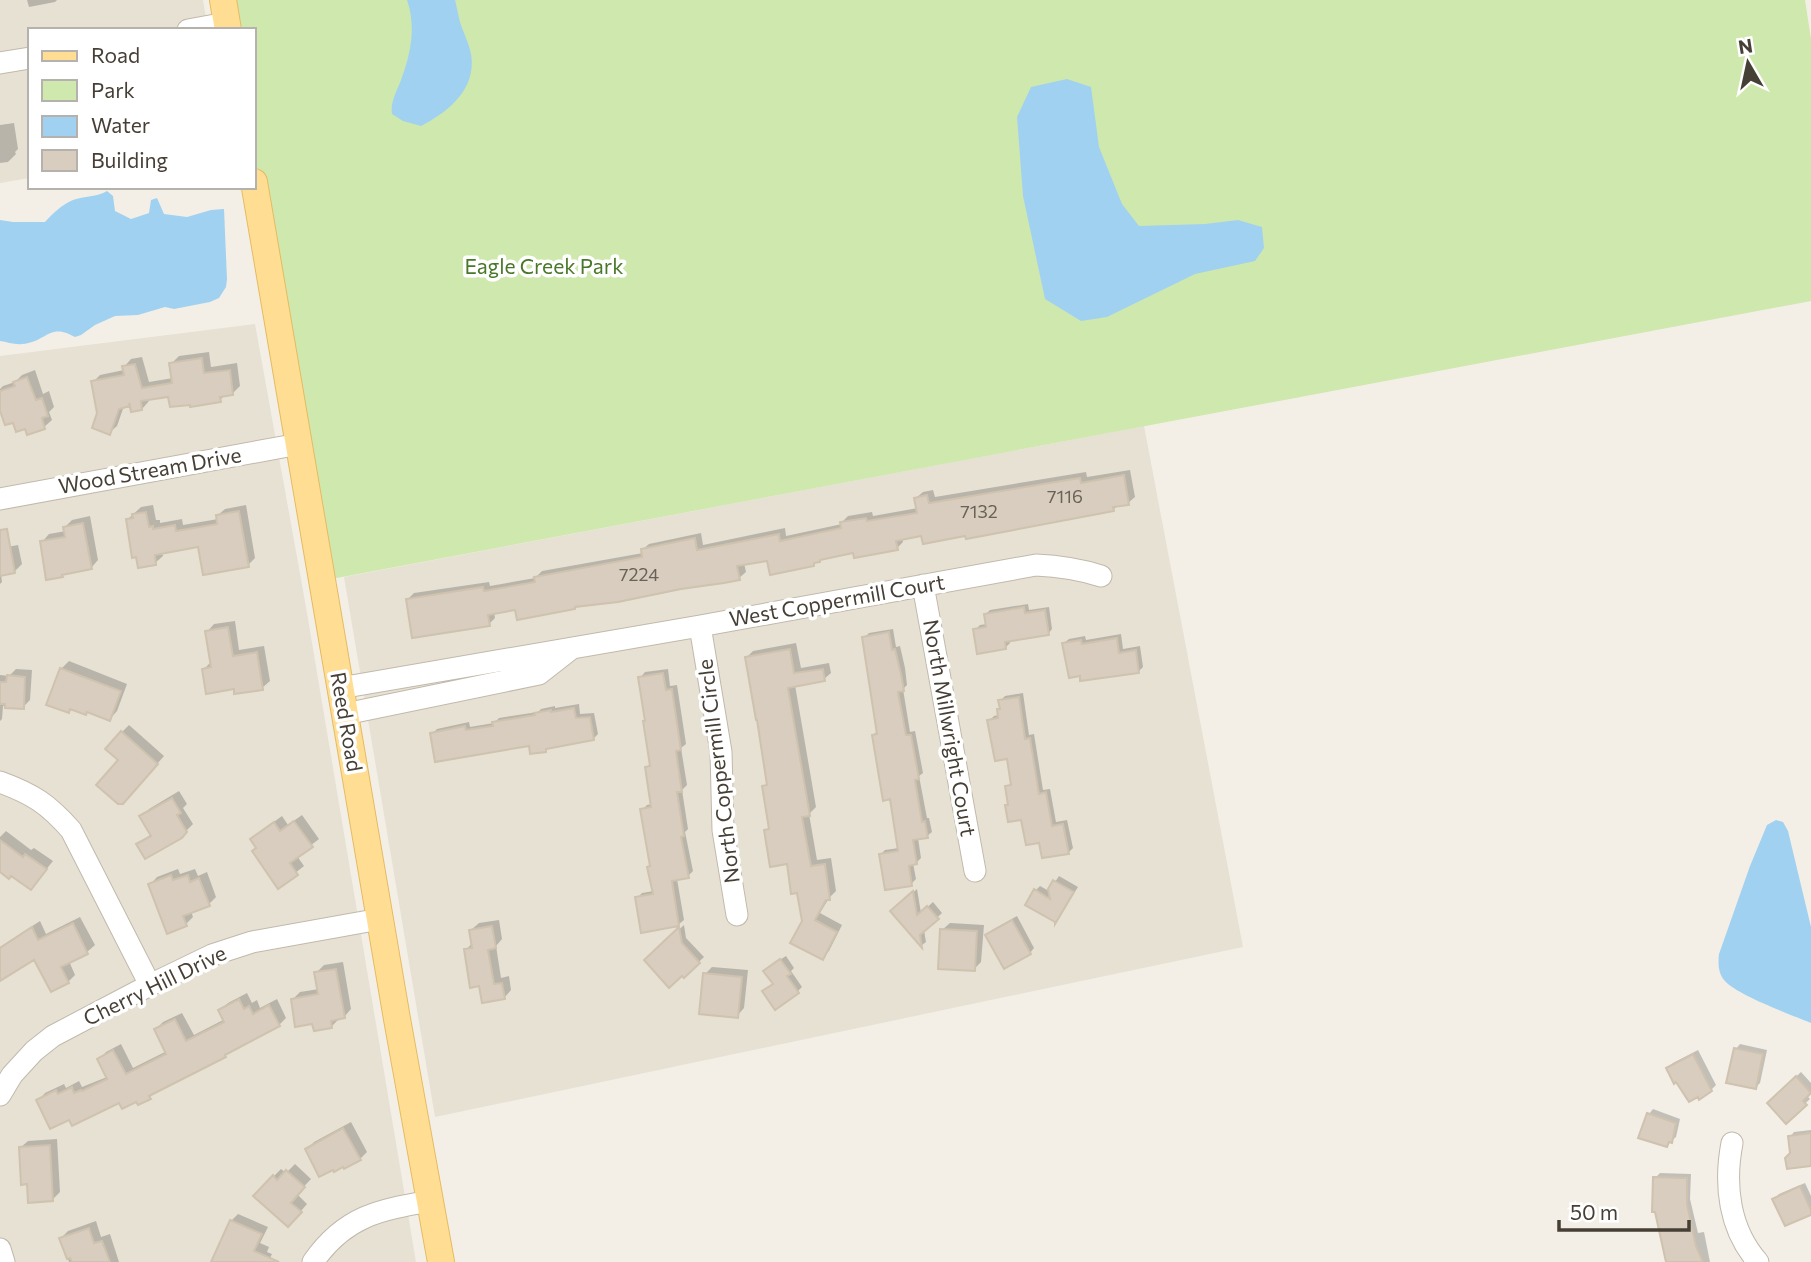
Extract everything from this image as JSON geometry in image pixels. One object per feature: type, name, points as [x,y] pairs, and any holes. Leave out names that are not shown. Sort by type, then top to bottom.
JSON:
[{"type":"main road","name":"Reed Road","points":[[255,189],[441,1262]]},
{"type":"street","points":[[194,28],[225,18]]},
{"type":"street","points":[[0,63],[28,58]]},
{"type":"street","name":"Wood Stream Drive","points":[[0,499],[299,444]]},
{"type":"street","name":"West Coppermill Court","points":[[340,688],[1037,565],[1060,566],[1101,576]]},
{"type":"street","name":"North Millwright Court","points":[[923,585],[975,871]]},
{"type":"street","name":"North Coppermill Circle","points":[[700,626],[721,752],[723,830],[737,915]]},
{"type":"street","name":"West Coppermill Court","points":[[345,714],[539,674],[573,648]]},
{"type":"street","points":[[0,782],[37,797],[71,830],[150,985]]},
{"type":"street","name":"Cherry Hill Drive","points":[[0,1095],[12,1074],[53,1036],[212,955],[251,942],[380,919]]},
{"type":"street","points":[[1732,1143],[1728,1175],[1731,1207],[1742,1237],[1758,1262]]},
{"type":"street","points":[[313,1262],[330,1240],[362,1217],[430,1200]]},
{"type":"street","points":[[0,1249],[5,1262]]},
{"type":"shaded area","points":[[0,0],[203,0],[208,28],[28,28],[28,178],[0,183]]},
{"type":"shaded area","points":[[255,324],[306,607],[416,1262],[0,1262],[0,356]]},
{"type":"shaded area","points":[[1144,426],[1243,947],[435,1117],[344,577]]},
{"type":"green space","name":"Eagle Creek Park","points":[[226,0],[1805,0],[1811,39],[1811,301],[326,580],[256,173],[256,28],[231,28]]},
{"type":"water","points":[[407,0],[455,0],[471,54],[472,67],[465,88],[441,114],[421,126],[403,121],[392,114],[393,100],[410,49],[411,19]]},
{"type":"water","points":[[1067,79],[1091,87],[1099,147],[1122,204],[1139,226],[1238,220],[1262,227],[1264,248],[1255,261],[1195,274],[1107,317],[1081,321],[1045,299],[1023,196],[1017,117],[1031,87]]},
{"type":"water","points":[[107,191],[113,196],[115,211],[131,219],[149,213],[151,200],[157,198],[164,214],[187,217],[224,209],[227,279],[226,287],[219,298],[174,309],[165,307],[138,315],[115,316],[75,337],[59,331],[30,343],[0,341],[0,220],[45,222],[69,202]]},
{"type":"water","points":[[1776,820],[1783,822],[1788,831],[1811,927],[1811,1023],[1741,992],[1725,981],[1719,968],[1719,954],[1750,866],[1767,825]]},
{"type":"building","points":[[202,358],[204,373],[230,370],[233,395],[220,397],[221,402],[170,407],[168,397],[141,401],[142,410],[131,412],[130,406],[119,409],[110,435],[92,428],[97,413],[91,381],[124,375],[122,366],[135,364],[142,388],[172,383],[169,363]]},
{"type":"building","points":[[27,377],[36,400],[42,398],[48,416],[42,418],[45,429],[27,435],[25,429],[16,432],[13,423],[5,425],[0,411],[0,391],[15,386],[13,382]]},
{"type":"building","points":[[1124,475],[1129,505],[1113,507],[1114,511],[966,539],[965,536],[923,544],[921,536],[896,541],[898,550],[854,558],[853,553],[820,560],[814,563],[814,566],[770,575],[767,561],[737,566],[740,580],[575,607],[517,620],[515,610],[488,615],[490,626],[412,638],[406,599],[483,587],[484,591],[535,582],[534,577],[642,557],[641,549],[695,538],[697,550],[779,534],[780,541],[841,528],[840,522],[866,518],[867,521],[917,513],[914,498],[927,495],[929,503],[1080,478],[1081,483]]},
{"type":"building","points":[[239,511],[249,567],[203,575],[198,547],[155,555],[156,565],[138,568],[136,557],[132,558],[126,519],[133,518],[132,514],[146,512],[149,527],[153,526],[153,529],[175,525],[176,531],[217,524],[216,515]]},
{"type":"building","points":[[83,523],[92,569],[46,580],[40,541],[65,537],[63,527]]},
{"type":"building","points":[[7,529],[15,573],[0,576],[0,530]]},
{"type":"building","points":[[1024,607],[1025,613],[1045,610],[1049,635],[1005,642],[1006,649],[977,654],[973,629],[986,627],[984,614]]},
{"type":"building","points":[[228,627],[233,656],[257,652],[263,690],[234,694],[234,689],[206,694],[202,669],[211,667],[205,631]]},
{"type":"building","points":[[889,632],[901,674],[904,691],[898,692],[906,735],[911,735],[919,779],[915,780],[922,822],[925,821],[928,838],[913,840],[917,864],[909,866],[912,886],[885,890],[879,854],[898,851],[890,799],[883,801],[872,735],[877,734],[862,637]]},
{"type":"building","points":[[1117,638],[1119,653],[1136,650],[1139,673],[1080,681],[1080,676],[1069,678],[1062,643],[1081,640],[1082,644]]},
{"type":"building","points":[[790,649],[794,673],[823,669],[825,681],[788,688],[810,816],[802,817],[811,866],[825,864],[830,900],[826,900],[815,920],[837,932],[823,960],[790,943],[802,921],[797,893],[791,894],[787,864],[770,867],[764,830],[769,829],[762,786],[767,785],[745,657]]},
{"type":"building","points":[[60,668],[121,691],[110,721],[87,712],[86,715],[70,709],[69,713],[46,705]]},
{"type":"building","points":[[663,673],[666,690],[672,689],[681,750],[676,751],[682,792],[677,792],[684,836],[681,837],[689,878],[672,881],[679,926],[641,933],[635,897],[653,894],[640,809],[651,807],[645,767],[650,766],[638,677]]},
{"type":"building","points":[[7,675],[25,677],[24,709],[5,708],[5,704],[0,704],[0,682],[6,682]]},
{"type":"building","points":[[1019,697],[1025,739],[1030,738],[1039,794],[1046,792],[1052,826],[1063,824],[1069,854],[1042,858],[1039,843],[1026,845],[1021,820],[1008,822],[1005,786],[1011,785],[1007,759],[995,761],[987,720],[998,718],[998,700]]},
{"type":"building","points":[[574,708],[576,718],[590,717],[594,740],[546,749],[546,752],[530,754],[529,746],[435,762],[430,733],[465,726],[466,730],[493,726],[492,722]]},
{"type":"building","points":[[121,731],[158,764],[123,804],[118,804],[96,785],[118,760],[105,749]]},
{"type":"building","points":[[172,798],[181,813],[177,815],[187,832],[182,838],[145,859],[136,844],[151,836],[139,816]]},
{"type":"building","points":[[294,821],[313,847],[290,863],[298,875],[278,889],[252,851],[256,848],[250,839],[274,822],[280,831]]},
{"type":"building","points":[[0,840],[23,857],[25,854],[47,869],[31,890],[0,872]]},
{"type":"building","points":[[171,875],[173,880],[188,875],[190,882],[199,878],[210,906],[183,916],[187,926],[167,934],[148,884]]},
{"type":"building","points":[[1053,880],[1074,892],[1055,924],[1025,905],[1034,889],[1050,899],[1048,889]]},
{"type":"building","points":[[913,891],[917,915],[927,906],[939,919],[920,935],[922,948],[890,911]]},
{"type":"building","points":[[1012,920],[1031,954],[1004,969],[985,935]]},
{"type":"building","points":[[73,923],[88,954],[61,967],[69,983],[51,992],[34,960],[0,981],[0,948],[32,927],[38,940]]},
{"type":"building","points":[[492,926],[496,948],[488,950],[494,984],[502,983],[505,999],[482,1003],[479,986],[470,988],[464,949],[472,948],[469,930]]},
{"type":"building","points":[[679,927],[682,943],[700,963],[669,988],[644,960]]},
{"type":"building","points":[[940,929],[977,931],[975,971],[938,969]]},
{"type":"building","points":[[780,959],[791,974],[787,976],[799,993],[775,1010],[762,991],[773,984],[763,971]]},
{"type":"building","points":[[336,969],[345,1018],[331,1021],[332,1028],[314,1031],[312,1024],[295,1027],[291,999],[318,994],[314,972]]},
{"type":"building","points":[[703,973],[742,977],[738,1018],[699,1014]]},
{"type":"building","points":[[239,999],[244,1009],[249,1006],[253,1014],[269,1005],[280,1026],[149,1096],[151,1099],[138,1105],[136,1102],[122,1109],[119,1103],[72,1126],[69,1120],[50,1129],[36,1100],[56,1090],[58,1094],[72,1087],[74,1093],[82,1091],[107,1079],[97,1059],[113,1050],[126,1074],[166,1054],[154,1029],[175,1019],[186,1041],[224,1022],[218,1010]]},
{"type":"building","points":[[1734,1048],[1763,1054],[1756,1089],[1726,1083]]},
{"type":"building","points":[[1693,1054],[1712,1091],[1699,1100],[1698,1097],[1689,1102],[1676,1082],[1674,1084],[1666,1068]]},
{"type":"building","points":[[1796,1076],[1811,1093],[1803,1101],[1807,1105],[1786,1124],[1767,1103]]},
{"type":"building","points":[[1647,1113],[1676,1123],[1672,1143],[1669,1142],[1667,1147],[1638,1138]]},
{"type":"building","points":[[343,1128],[361,1160],[319,1177],[305,1149]]},
{"type":"building","points":[[1811,1133],[1811,1166],[1787,1169],[1785,1158],[1790,1153],[1788,1136]]},
{"type":"building","points":[[50,1145],[53,1201],[28,1203],[27,1184],[21,1185],[19,1147]]},
{"type":"building","points":[[286,1170],[305,1187],[291,1203],[302,1212],[288,1227],[253,1196],[273,1175],[277,1180]]},
{"type":"building","points":[[1653,1177],[1687,1178],[1687,1204],[1696,1246],[1703,1262],[1666,1262],[1655,1212],[1652,1212]]},
{"type":"building","points":[[1800,1186],[1811,1215],[1785,1226],[1772,1199]]},
{"type":"building","points":[[230,1220],[262,1234],[254,1251],[279,1262],[211,1262]]},
{"type":"building","points":[[89,1228],[94,1243],[102,1241],[110,1262],[72,1262],[70,1258],[67,1259],[59,1238]]}]
